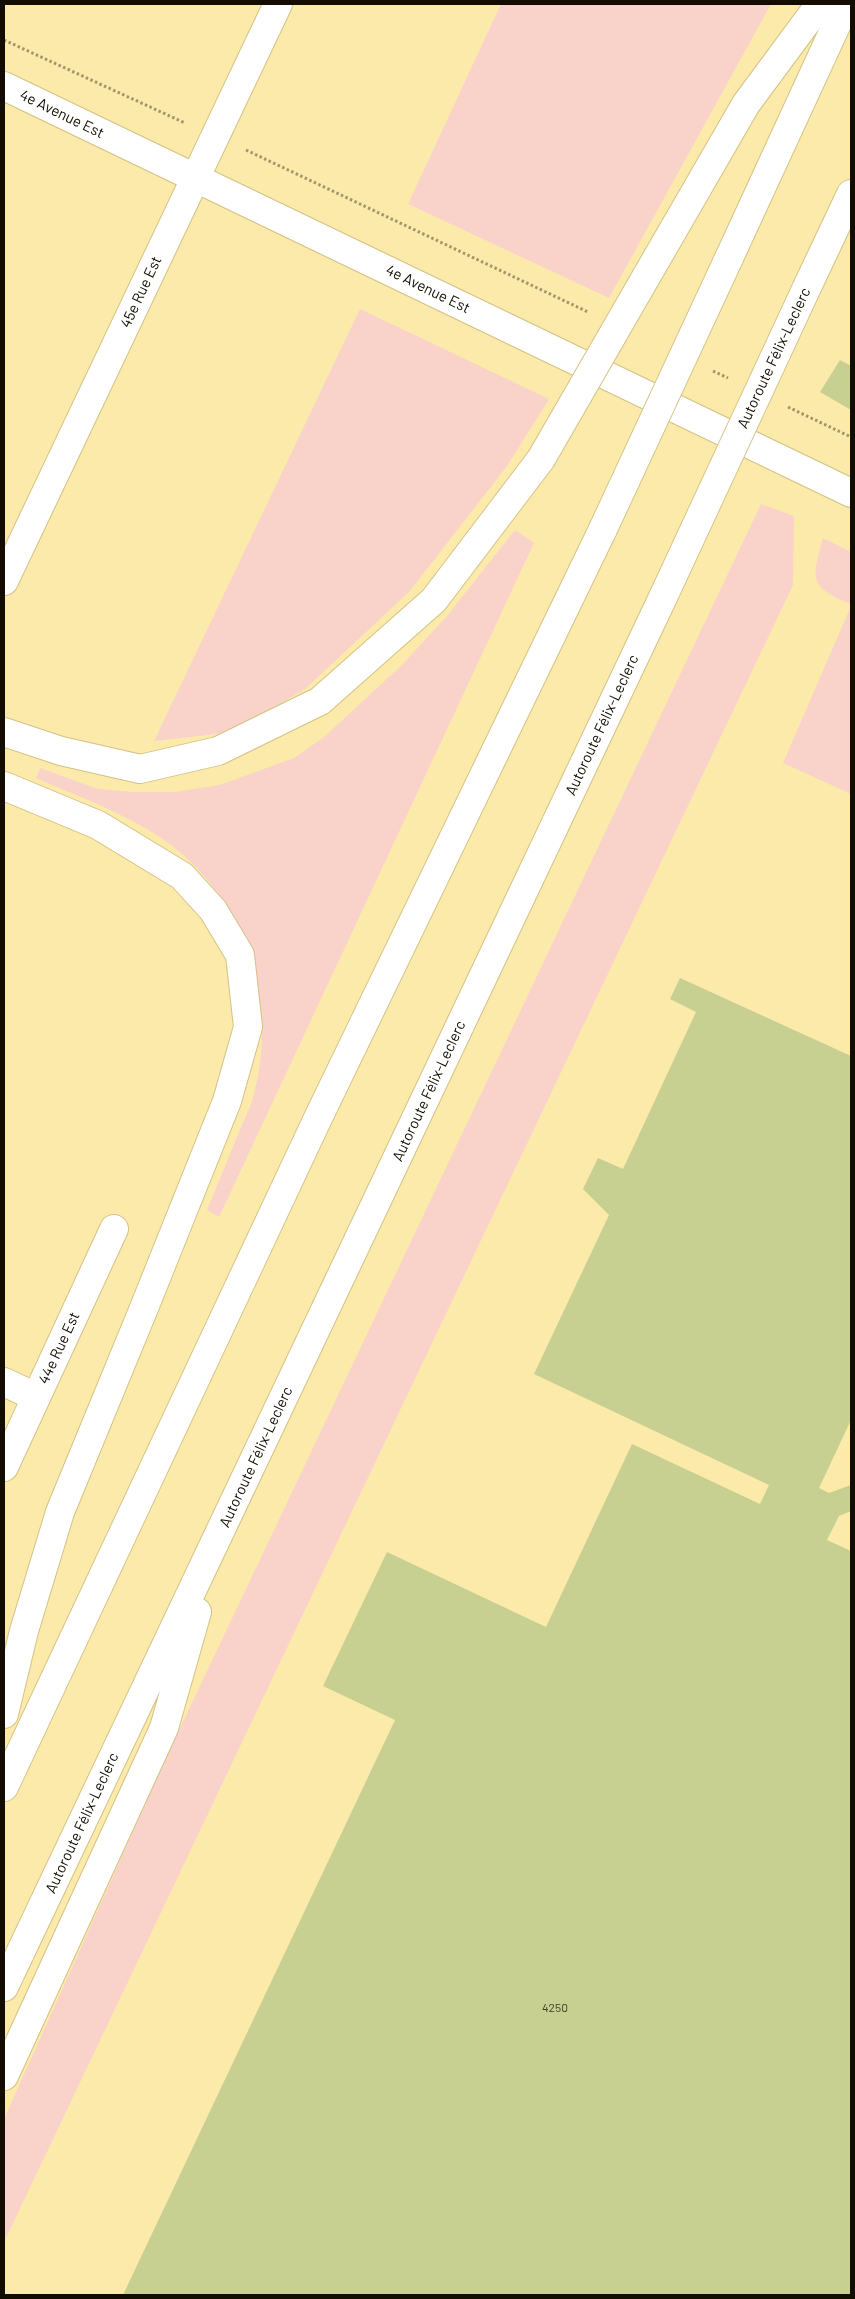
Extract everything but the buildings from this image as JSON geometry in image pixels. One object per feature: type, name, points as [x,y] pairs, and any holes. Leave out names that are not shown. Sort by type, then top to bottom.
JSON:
[{"type":"main road","name":"45e Rue Est","points":[[4,581],[278,4]]},
{"type":"main road","points":[[4,732],[61,751],[140,770],[218,752],[320,701],[434,600],[541,459],[746,104],[820,4]]},
{"type":"main road","points":[[4,1787],[318,1118],[603,529],[846,4]]},
{"type":"main road","name":"4e Avenue Est","points":[[4,86],[851,493]]},
{"type":"main road","name":"Autoroute Félix-Leclerc","points":[[4,1987],[664,595],[851,194]]},
{"type":"main road","points":[[4,786],[98,825],[182,876],[213,910],[240,955],[248,1027],[227,1101],[60,1512],[24,1631],[4,1714]]},
{"type":"main road","name":"44e Rue Est","points":[[4,1467],[114,1229]]},
{"type":"main road","points":[[4,1382],[36,1397]]},
{"type":"main road","points":[[4,2076],[164,1728],[217,1539]]},
{"type":"path","points":[[4,40],[302,175],[589,312]]},
{"type":"path","points":[[706,368],[733,381]]},
{"type":"path","points":[[787,407],[851,437]]},
{"type":"shaded area","points":[[501,4],[771,4],[609,298],[408,204]]},
{"type":"shaded area","points":[[360,309],[549,399],[507,466],[409,592],[305,689],[234,732],[154,741]]},
{"type":"shaded area","points":[[761,504],[794,516],[793,585],[4,2242],[4,2119],[172,1745]]},
{"type":"shaded area","points":[[515,530],[534,543],[219,1217],[207,1210],[253,1098],[260,1063],[262,1028],[259,993],[251,959],[238,926],[220,896],[198,869],[171,845],[156,834],[123,816],[36,778],[40,768],[98,789],[134,792],[175,792],[220,785],[294,758],[324,737],[402,665],[447,616]]},
{"type":"shaded area","points":[[823,538],[851,552],[851,604],[827,592],[820,586],[817,580],[817,563]]},
{"type":"shaded area","points":[[851,606],[851,794],[783,763]]}]
